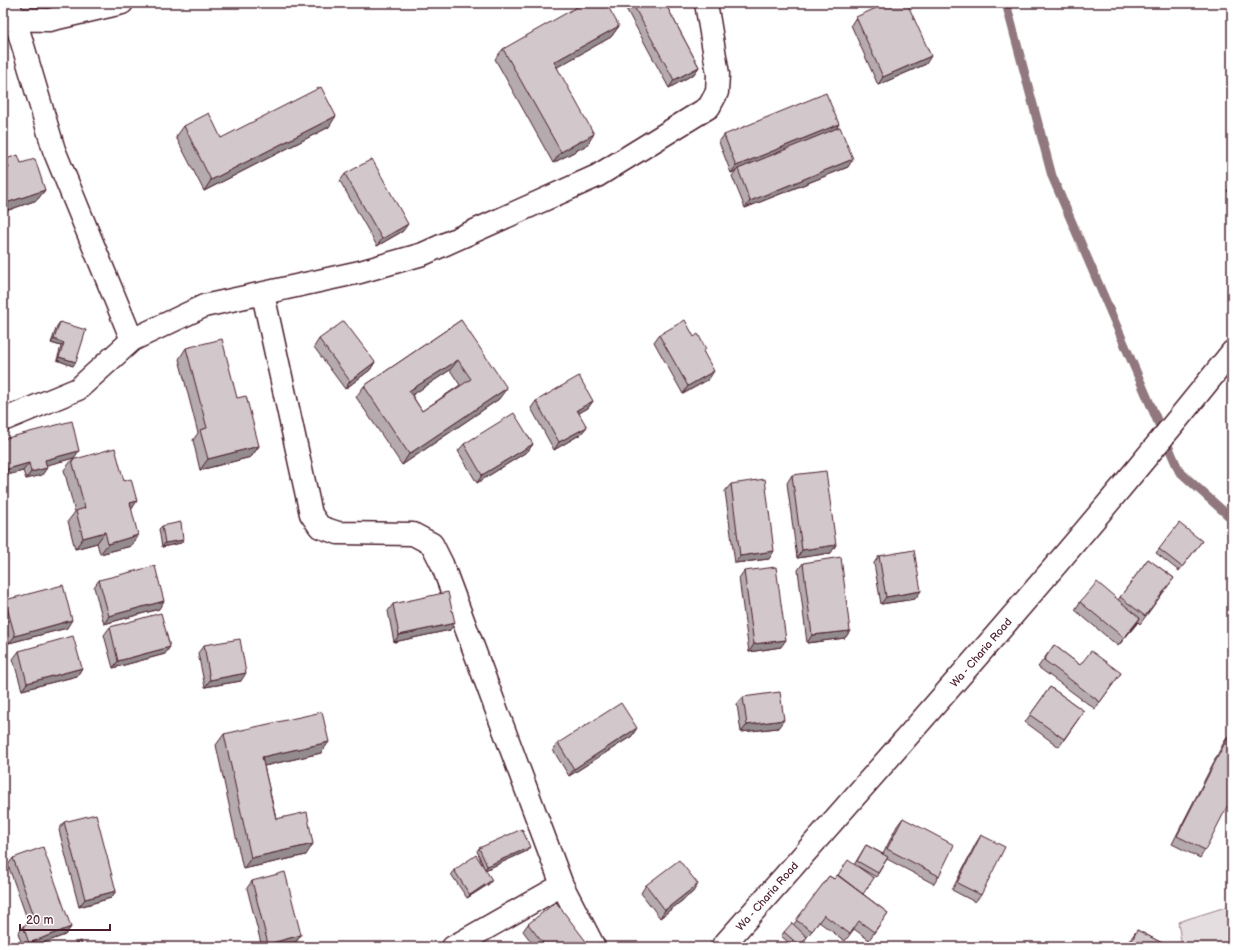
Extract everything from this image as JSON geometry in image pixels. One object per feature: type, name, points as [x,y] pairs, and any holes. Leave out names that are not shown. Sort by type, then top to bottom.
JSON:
[{"type":"street","points":[[122,3],[49,20],[8,14],[54,150],[132,340]]},
{"type":"street","points":[[3,420],[78,389],[132,340],[204,306],[360,272],[423,254],[598,176],[709,107],[717,92],[718,74],[706,3]]},
{"type":"street","points":[[263,294],[311,514],[320,527],[338,533],[413,534],[432,544],[442,564],[562,886],[594,947]]},
{"type":"street","name":"Wa - Charia Road","points":[[722,947],[1005,625],[1232,352]]},
{"type":"street","points":[[453,947],[562,886]]},
{"type":"shaded area","points":[[1232,905],[1232,947],[1182,947],[1178,922]]},
{"type":"building","points":[[584,3],[606,3],[619,26],[554,62],[594,134],[561,152],[503,49]]},
{"type":"building","points":[[632,3],[665,3],[699,67],[674,80]]},
{"type":"building","points":[[887,3],[907,3],[931,56],[883,77],[856,17]]},
{"type":"building","points":[[321,87],[336,116],[211,180],[184,126],[209,113],[221,138]]},
{"type":"building","points":[[826,93],[839,124],[736,166],[724,135]]},
{"type":"building","points":[[840,127],[853,159],[750,201],[738,169]]},
{"type":"building","points":[[18,155],[21,163],[35,159],[45,190],[3,204],[3,169],[9,168],[6,159]]},
{"type":"building","points":[[372,159],[408,224],[382,239],[345,174]]},
{"type":"building","points":[[461,320],[507,388],[409,454],[364,386]],"holes":[[[458,360],[471,379],[422,411],[409,391]]]},
{"type":"building","points":[[685,320],[694,337],[698,334],[706,349],[703,351],[714,371],[688,386],[659,335]]},
{"type":"building","points":[[344,321],[375,362],[350,381],[319,339]]},
{"type":"building","points":[[60,322],[86,330],[76,362],[59,357],[64,343],[54,339]]},
{"type":"building","points":[[222,339],[237,398],[246,396],[259,446],[208,459],[200,430],[207,428],[186,348]]},
{"type":"building","points":[[579,376],[593,401],[577,410],[587,427],[559,442],[536,401]]},
{"type":"building","points":[[514,413],[533,444],[482,475],[464,444]]},
{"type":"building","points":[[72,421],[79,451],[45,460],[47,468],[31,472],[29,463],[4,470],[3,439]]},
{"type":"building","points":[[115,448],[124,481],[131,479],[137,501],[130,503],[138,535],[108,544],[105,532],[83,538],[76,511],[85,508],[72,460]]},
{"type":"building","points":[[826,471],[836,545],[802,550],[792,475]]},
{"type":"building","points":[[765,479],[774,551],[740,556],[731,484]]},
{"type":"building","points":[[181,522],[183,540],[165,543],[162,526]]},
{"type":"building","points":[[1179,523],[1202,541],[1182,567],[1159,549]]},
{"type":"building","points":[[914,550],[921,591],[886,597],[879,556]]},
{"type":"building","points":[[841,557],[850,631],[812,635],[803,563]]},
{"type":"building","points":[[1148,559],[1174,578],[1145,616],[1120,597]]},
{"type":"building","points":[[155,566],[164,601],[109,616],[99,580]]},
{"type":"building","points":[[776,567],[786,640],[754,644],[744,571]]},
{"type":"building","points":[[1097,582],[1140,618],[1124,638],[1080,602]]},
{"type":"building","points":[[63,585],[72,620],[15,636],[5,600]]},
{"type":"building","points":[[448,592],[455,623],[399,635],[393,604]]},
{"type":"building","points":[[161,613],[170,647],[118,661],[110,627]]},
{"type":"building","points":[[73,636],[82,668],[27,683],[19,651]]},
{"type":"building","points":[[240,639],[246,673],[210,680],[204,645]]},
{"type":"building","points":[[1054,645],[1080,665],[1091,651],[1121,673],[1100,702],[1044,660]]},
{"type":"building","points":[[1050,687],[1084,711],[1064,739],[1030,715]]},
{"type":"building","points":[[780,692],[784,720],[747,725],[743,697]]},
{"type":"building","points":[[621,703],[637,728],[574,769],[558,743]]},
{"type":"building","points":[[322,712],[329,742],[262,757],[276,819],[307,812],[313,844],[251,858],[224,734]]},
{"type":"building","points":[[1229,735],[1232,736],[1232,797],[1205,850],[1177,836]]},
{"type":"building","points":[[96,814],[116,891],[85,899],[64,822]]},
{"type":"building","points":[[903,818],[954,845],[939,876],[887,849]]},
{"type":"building","points":[[522,829],[530,847],[487,866],[479,848]]},
{"type":"building","points":[[981,835],[1005,847],[981,895],[957,883]]},
{"type":"building","points":[[866,845],[888,857],[878,873],[857,861]]},
{"type":"building","points":[[43,847],[71,927],[29,943],[23,926],[36,921],[13,858]]},
{"type":"building","points":[[476,855],[492,880],[470,895],[454,870]]},
{"type":"building","points":[[679,860],[698,884],[665,910],[646,885]]},
{"type":"building","points":[[848,860],[874,878],[863,894],[838,875]]},
{"type":"building","points":[[285,872],[301,935],[268,944],[252,881]]},
{"type":"building","points":[[837,875],[888,913],[874,932],[859,921],[850,934],[824,915],[812,931],[796,920],[829,876],[834,879]]},
{"type":"building","points":[[556,902],[588,944],[585,947],[546,947],[528,924]]},
{"type":"building","points":[[792,923],[807,937],[800,946],[784,932]]},
{"type":"building","points":[[1137,930],[1170,947],[1129,947]]},
{"type":"building","points":[[81,941],[83,947],[65,947]]},
{"type":"waterway","points":[[1006,3],[1052,176],[1179,471],[1232,519]]}]
